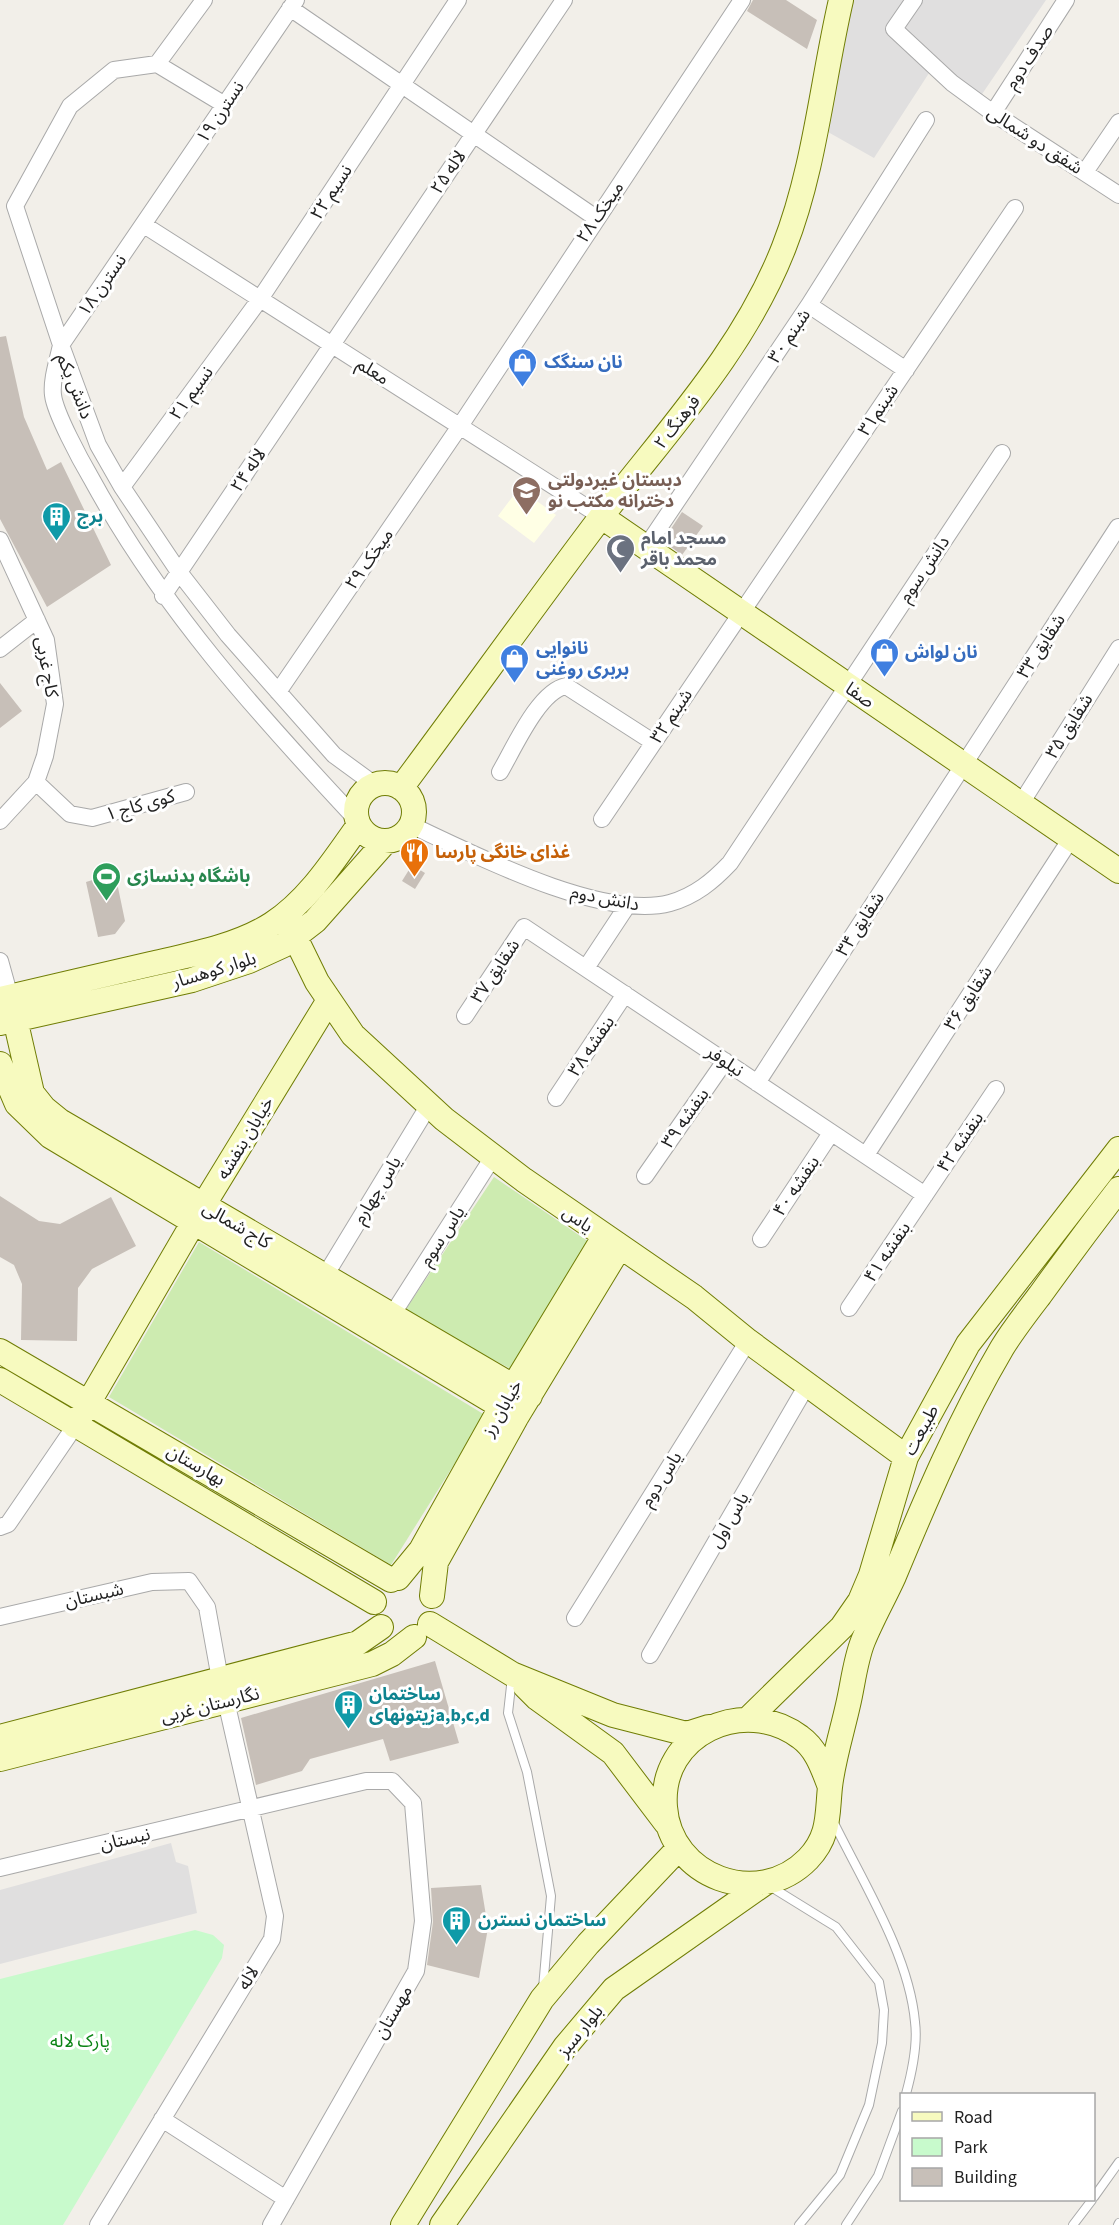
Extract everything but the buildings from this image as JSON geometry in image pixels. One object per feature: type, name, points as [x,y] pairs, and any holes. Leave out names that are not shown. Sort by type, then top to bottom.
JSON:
[{"type":"main road","name":"فرهنگ ۲","points":[[401,788],[602,517],[700,393],[747,324],[784,247],[808,165],[841,0]]},
{"type":"main road","name":"صفا","points":[[602,517],[1070,840],[1119,871]]},
{"type":"main road","points":[[393,784],[401,788],[411,801],[413,817],[411,825],[400,836],[386,841],[370,837],[358,822],[358,802],[368,789],[375,785],[393,784]]},
{"type":"main road","name":"بلوار کوهسار","points":[[6,1010],[241,938],[272,924],[298,903],[329,867],[358,822]]},
{"type":"main road","name":"بلوار کوهسار","points":[[6,1010],[192,980],[249,961],[284,945],[315,921],[386,841]]},
{"type":"main road","name":"یاس","points":[[295,937],[329,1000],[354,1035],[429,1105],[493,1156],[612,1243],[694,1297],[748,1341],[906,1457]]},
{"type":"main road","name":"خیابان بنفشه","points":[[75,1426],[198,1214],[329,1000]]},
{"type":"main road","name":"کاج شمالی","points":[[6,1010],[32,1093],[44,1108],[60,1121],[198,1214],[509,1412]]},
{"type":"main road","name":"کاج شمالی","points":[[0,1064],[16,1104],[50,1136],[198,1214],[325,1276],[522,1391]]},
{"type":"main road","name":"طبیعت","points":[[749,1718],[842,1627],[860,1600],[871,1575],[906,1457],[968,1344],[1119,1149]]},
{"type":"main road","name":"طبیعت","points":[[830,1787],[862,1643],[941,1466],[1002,1347],[1119,1189]]},
{"type":"main road","name":"خیابان رز","points":[[395,1579],[421,1550],[509,1412],[612,1243]]},
{"type":"main road","name":"بهارستان","points":[[0,1352],[395,1579]]},
{"type":"main road","name":"بهارستان","points":[[0,1380],[374,1602]]},
{"type":"main road","name":"خیابان رز","points":[[432,1596],[436,1562],[509,1412]]},
{"type":"main road","points":[[422,1630],[434,1615],[432,1596],[420,1581],[411,1577],[395,1579],[377,1593],[374,1613],[381,1627],[393,1636],[422,1630],[513,1674],[613,1715],[687,1734],[717,1724],[749,1718],[777,1723],[802,1738],[820,1760],[830,1787],[830,1815],[822,1839],[808,1859],[788,1874],[765,1883],[740,1885],[716,1879],[695,1866],[674,1840],[660,1813],[613,1753],[537,1698],[513,1674]]},
{"type":"main road","name":"نگارستان غربی","points":[[0,1759],[223,1690],[358,1643],[381,1627]]},
{"type":"main road","name":"نگارستان غربی","points":[[0,1737],[223,1690],[372,1664],[392,1654],[422,1630]]},
{"type":"main road","points":[[674,1840],[665,1806],[671,1772],[678,1757],[695,1737],[717,1724]]},
{"type":"main road","points":[[403,2225],[542,1999],[674,1840]]},
{"type":"main road","name":"بلوار سبز","points":[[442,2225],[565,2047],[614,1989],[765,1883]]},
{"type":"street","points":[[157,64],[204,0]]},
{"type":"street","name":"نسیم ۲۲","points":[[260,299],[458,0]]},
{"type":"street","name":"لاله ۲۵","points":[[332,345],[564,0]]},
{"type":"street","name":"میخک ۲۸","points":[[460,426],[742,0]]},
{"type":"street","name":"شفق دو شمالی","points":[[914,0],[894,29],[952,83],[993,113],[1119,195]]},
{"type":"street","name":"صدف دوم","points":[[993,113],[1066,0]]},
{"type":"street","points":[[293,4],[402,85],[596,218]]},
{"type":"street","name":"نسترن ۱۹","points":[[144,225],[293,4]]},
{"type":"street","points":[[60,345],[15,206],[70,106],[114,70],[157,64],[225,105]]},
{"type":"street","name":"شبنم ۳۰","points":[[646,547],[810,305],[926,120]]},
{"type":"street","points":[[1085,172],[1119,122]]},
{"type":"street","name":"شبنم۳۱","points":[[741,613],[1015,208]]},
{"type":"street","name":"معلم","points":[[144,225],[602,517]]},
{"type":"street","name":"نسترن ۱۸","points":[[60,345],[144,225]]},
{"type":"street","name":"نسیم ۲۱","points":[[122,487],[260,299]]},
{"type":"street","points":[[810,305],[906,370]]},
{"type":"street","name":"دانش یکم","points":[[60,345],[98,445],[122,487],[180,572],[228,635],[334,755],[375,785]]},
{"type":"street","name":"دانش یکم","points":[[60,345],[53,395],[77,453],[108,509],[163,596],[207,652],[358,822]]},
{"type":"street","name":"لاله ۲۴","points":[[163,596],[332,345]]},
{"type":"street","name":"میخک ۲۹","points":[[278,692],[460,426]]},
{"type":"street","name":"دانش سوم","points":[[847,686],[1002,453]]},
{"type":"street","name":"شقایق ۳۳","points":[[963,766],[1118,527]]},
{"type":"street","name":"کاج غربی","points":[[0,540],[46,640],[55,704],[45,756],[36,782],[0,821]]},
{"type":"street","name":"شبنم ۳۲","points":[[602,819],[741,613]]},
{"type":"street","points":[[0,649],[37,620]]},
{"type":"street","name":"شقایق ۳۵","points":[[1020,805],[1119,648]]},
{"type":"street","points":[[500,772],[540,704],[555,688],[566,686],[654,742]]},
{"type":"street","name":"دانش دوم","points":[[411,825],[488,862],[553,887],[627,906],[670,903],[693,894],[713,880],[730,863],[847,686]]},
{"type":"street","name":"شقایق ۳۴","points":[[757,1083],[963,766]]},
{"type":"street","name":"کوی کاج ۱","points":[[36,782],[70,814],[92,818],[186,792]]},
{"type":"street","name":"شقایق ۳۶","points":[[866,1155],[1070,840]]},
{"type":"street","points":[[586,968],[627,906]]},
{"type":"street","name":"نیلوفر","points":[[524,927],[925,1195]]},
{"type":"street","name":"شقایق ۳۷","points":[[465,1016],[524,927]]},
{"type":"street","points":[[0,961],[6,1010]]},
{"type":"street","name":"بنفشه ۳۸","points":[[556,1098],[625,994]]},
{"type":"street","name":"بنفشه ۳۹","points":[[645,1176],[725,1061]]},
{"type":"street","name":"بنفشه ۴۲","points":[[925,1195],[996,1089]]},
{"type":"street","name":"یاس چهارم","points":[[325,1276],[429,1105]]},
{"type":"street","name":"بنفشه ۴۰","points":[[761,1239],[831,1133]]},
{"type":"street","name":"یاس سوم","points":[[392,1315],[493,1156]]},
{"type":"street","name":"بنفشه ۴۱","points":[[849,1308],[925,1195]]},
{"type":"street","name":"یاس دوم","points":[[575,1618],[748,1341]]},
{"type":"street","name":"یاس اول","points":[[650,1655],[807,1385]]},
{"type":"street","points":[[0,1527],[8,1524],[75,1426]]},
{"type":"street","name":"شبستان","points":[[0,1617],[152,1582],[189,1581]]},
{"type":"street","name":"لاله","points":[[98,2225],[272,1938],[275,1916],[223,1690],[207,1607],[189,1581]]},
{"type":"street","name":"نیستان","points":[[0,1868],[366,1781],[392,1781]]},
{"type":"street","name":"مهستان","points":[[271,2225],[416,1971],[423,1921],[413,1803],[392,1781]]},
{"type":"street","points":[[162,2119],[286,2199]]},
{"type":"lane","points":[[513,1674],[508,1713],[526,1772],[551,1896],[542,1999]]},
{"type":"lane","points":[[830,1815],[897,1951],[909,1987],[916,2024],[912,2071],[906,2093]]},
{"type":"lane","points":[[765,1883],[836,1927],[879,1982],[884,2010],[882,2043],[869,2105],[840,2175],[799,2225]]},
{"type":"lane","points":[[846,2225],[878,2176],[900,2116]]},
{"type":"lane","points":[[1095,2195],[1119,2162]]},
{"type":"lane","points":[[1073,2225],[1091,2201]]},
{"type":"shaded area","points":[[851,0],[1046,0],[978,100],[931,70],[874,158],[828,132]]},
{"type":"shaded area","name":"دبستان غیردولتی دخترانه مکتب نو","points":[[519,488],[556,515],[534,543],[498,516]]},
{"type":"shaded area","points":[[171,1843],[176,1862],[188,1866],[197,1913],[0,1964],[0,1890]]},
{"type":"green space","points":[[494,1177],[589,1242],[511,1369],[404,1312]]},
{"type":"green space","points":[[199,1242],[485,1415],[391,1565],[109,1397]]},
{"type":"green space","name":"پارک لاله","points":[[195,1930],[213,1935],[224,1945],[222,1958],[63,2225],[0,2225],[0,1979]]},
{"type":"place","name":"نان سنگک","points":[[523,388]]},
{"type":"place","name":"دبستان غیردولتی دخترانه مکتب نو","points":[[527,516]]},
{"type":"place","name":"برج","points":[[56,542]]},
{"type":"place","name":"مسجد امام محمد باقر","points":[[620,574]]},
{"type":"place","name":"نان لواش","points":[[884,678]]},
{"type":"place","name":"نانوایی بربری روغنی","points":[[515,684]]},
{"type":"place","name":"غذای خانگی پارسا","points":[[414,878]]},
{"type":"place","name":"باشگاه بدنسازی","points":[[106,902]]},
{"type":"place","name":"ساختمان زیتونهایa,b,c,d","points":[[348,1730]]},
{"type":"place","name":"ساختمان نسترن","points":[[457,1946]]}]
